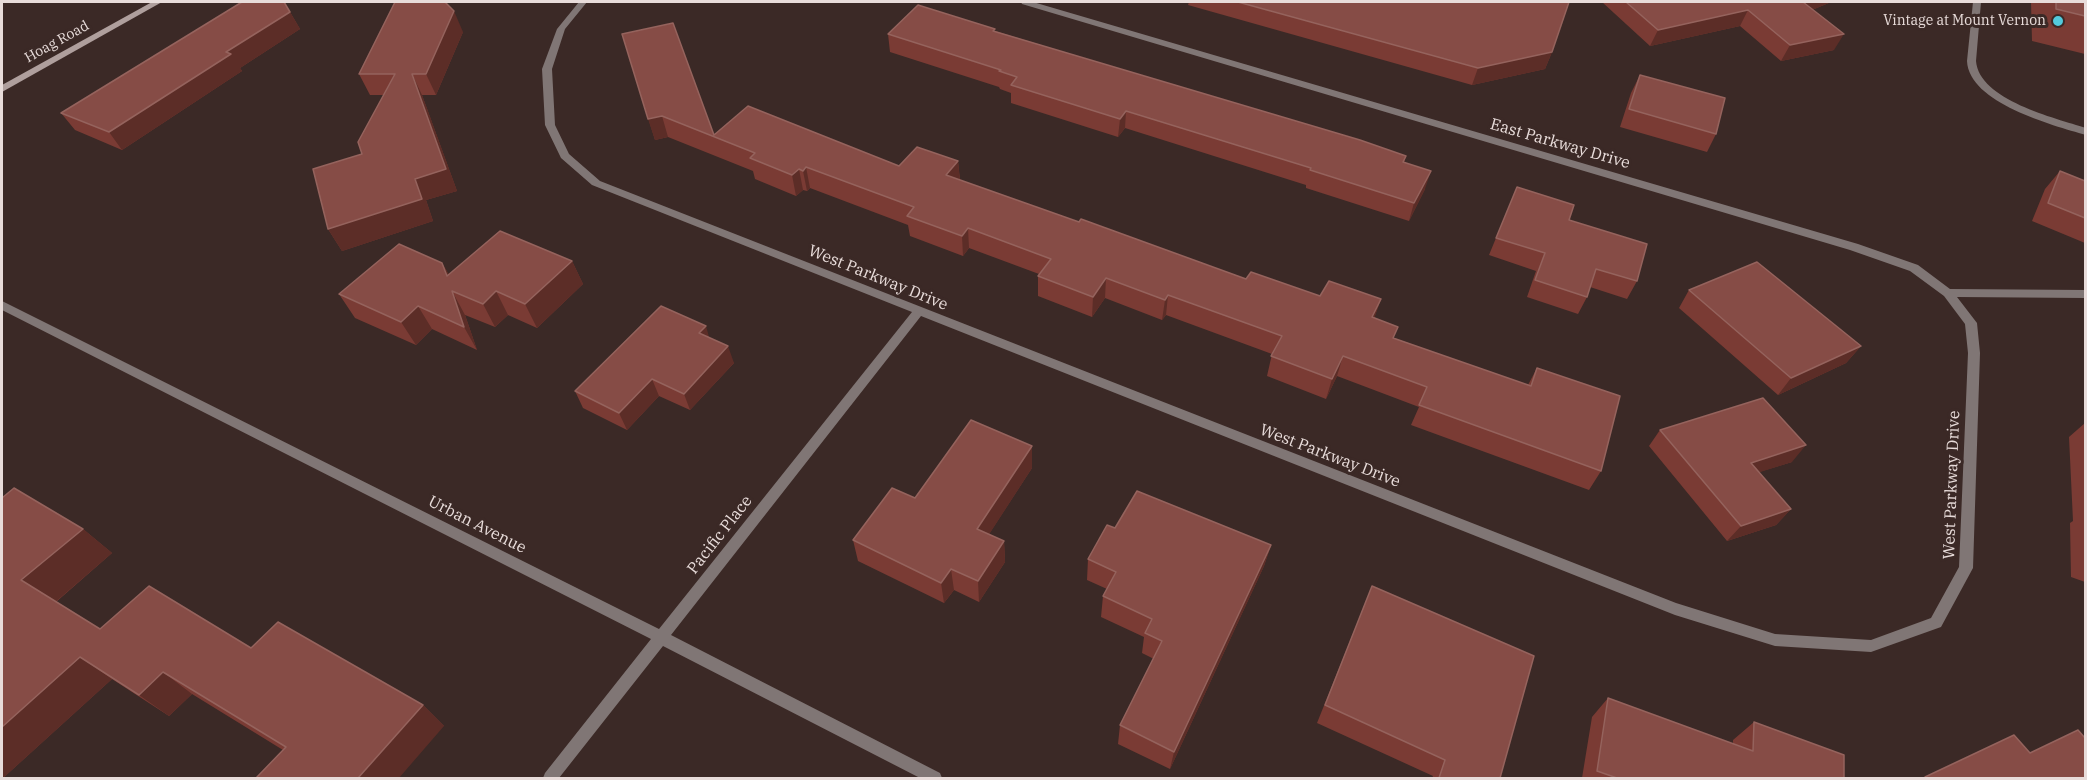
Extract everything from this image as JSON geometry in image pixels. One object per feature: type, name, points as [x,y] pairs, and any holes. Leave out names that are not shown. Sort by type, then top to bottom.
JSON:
[{"type":"street","name":"Hoag Road","points":[[2,89],[158,2]]},
{"type":"street","name":"West Parkway Drive","points":[[582,2],[561,29],[547,69],[550,124],[565,156],[596,183],[1675,609],[1775,640],[1871,646],[1936,623],[1966,568],[1974,353],[1971,323],[1948,293]]},
{"type":"street","name":"East Parkway Drive","points":[[1025,2],[1854,247],[1914,268],[1948,293]]},
{"type":"street","points":[[1977,2],[1972,67],[1985,88],[2015,107],[2085,132]]},
{"type":"street","points":[[1948,293],[2085,294]]},
{"type":"street","name":"Urban Avenue","points":[[2,305],[663,638],[935,778]]},
{"type":"street","name":"Pacific Place","points":[[550,778],[663,638],[918,312]]},
{"type":"building","points":[[242,2],[284,2],[290,12],[226,52],[231,54],[109,132],[61,113]]},
{"type":"building","points":[[395,2],[445,2],[454,11],[426,74],[412,74],[446,169],[415,179],[422,199],[328,229],[313,169],[362,154],[358,142],[395,74],[359,74]]},
{"type":"building","points":[[1238,2],[1569,2],[1552,52],[1478,68]]},
{"type":"building","points":[[1626,2],[1803,2],[1844,34],[1790,45],[1748,10],[1658,30]]},
{"type":"building","points":[[2056,2],[2085,2],[2085,16],[2056,9]]},
{"type":"building","points":[[918,5],[995,29],[993,31],[1360,140],[1406,156],[1403,162],[1431,171],[1414,203],[1310,170],[1311,168],[1126,111],[1120,119],[1011,85],[1017,77],[999,71],[1001,70],[888,34]]},
{"type":"building","points":[[673,23],[714,135],[748,106],[899,166],[917,147],[958,161],[946,175],[1079,222],[1081,219],[1246,279],[1251,272],[1320,296],[1329,281],[1381,299],[1372,317],[1398,327],[1393,338],[1531,386],[1537,368],[1620,396],[1601,471],[1419,405],[1427,387],[1343,356],[1332,379],[1271,356],[1282,336],[1168,295],[1165,300],[1106,278],[1093,297],[1038,276],[1051,259],[968,228],[962,236],[907,216],[914,207],[806,167],[803,171],[799,169],[792,175],[750,158],[755,153],[662,116],[648,119],[622,34]]},
{"type":"building","points":[[1640,75],[1725,98],[1716,134],[1629,109]]},
{"type":"building","points":[[2060,171],[2085,181],[2085,218],[2048,203]]},
{"type":"building","points":[[1517,187],[1574,205],[1569,220],[1647,244],[1637,281],[1596,269],[1587,297],[1535,280],[1545,253],[1496,238]]},
{"type":"building","points":[[500,231],[572,261],[525,304],[496,291],[483,304],[452,291],[464,327],[418,306],[401,322],[339,294],[399,244],[442,263],[447,276]]},
{"type":"building","points":[[1757,262],[1861,346],[1791,378],[1689,290]]},
{"type":"building","points":[[661,306],[706,326],[699,333],[728,346],[684,394],[652,379],[619,413],[575,391]]},
{"type":"building","points":[[1763,398],[1806,445],[1751,463],[1791,509],[1741,526],[1660,430]]},
{"type":"building","points":[[971,420],[1032,446],[977,529],[1004,541],[978,581],[951,569],[941,583],[853,540],[892,488],[915,498]]},
{"type":"building","points":[[14,488],[83,529],[21,580],[100,629],[149,586],[251,648],[278,622],[423,705],[358,778],[256,778],[286,747],[163,672],[139,695],[80,657],[2,727],[2,498]]},
{"type":"building","points":[[1137,491],[1271,545],[1174,752],[1120,725],[1162,641],[1145,633],[1152,619],[1103,596],[1116,572],[1088,559],[1107,525],[1115,528]]},
{"type":"building","points":[[1372,586],[1534,656],[1500,778],[1439,778],[1445,760],[1325,705]]},
{"type":"building","points":[[1608,698],[1753,751],[1754,722],[1844,755],[1844,778],[1617,778],[1597,771]]},
{"type":"building","points":[[2078,730],[2085,738],[2085,778],[1925,777],[2014,735],[2030,753]]},
{"type":"place","name":"Vintage at Mount Vernon","points":[[2058,21]]}]
